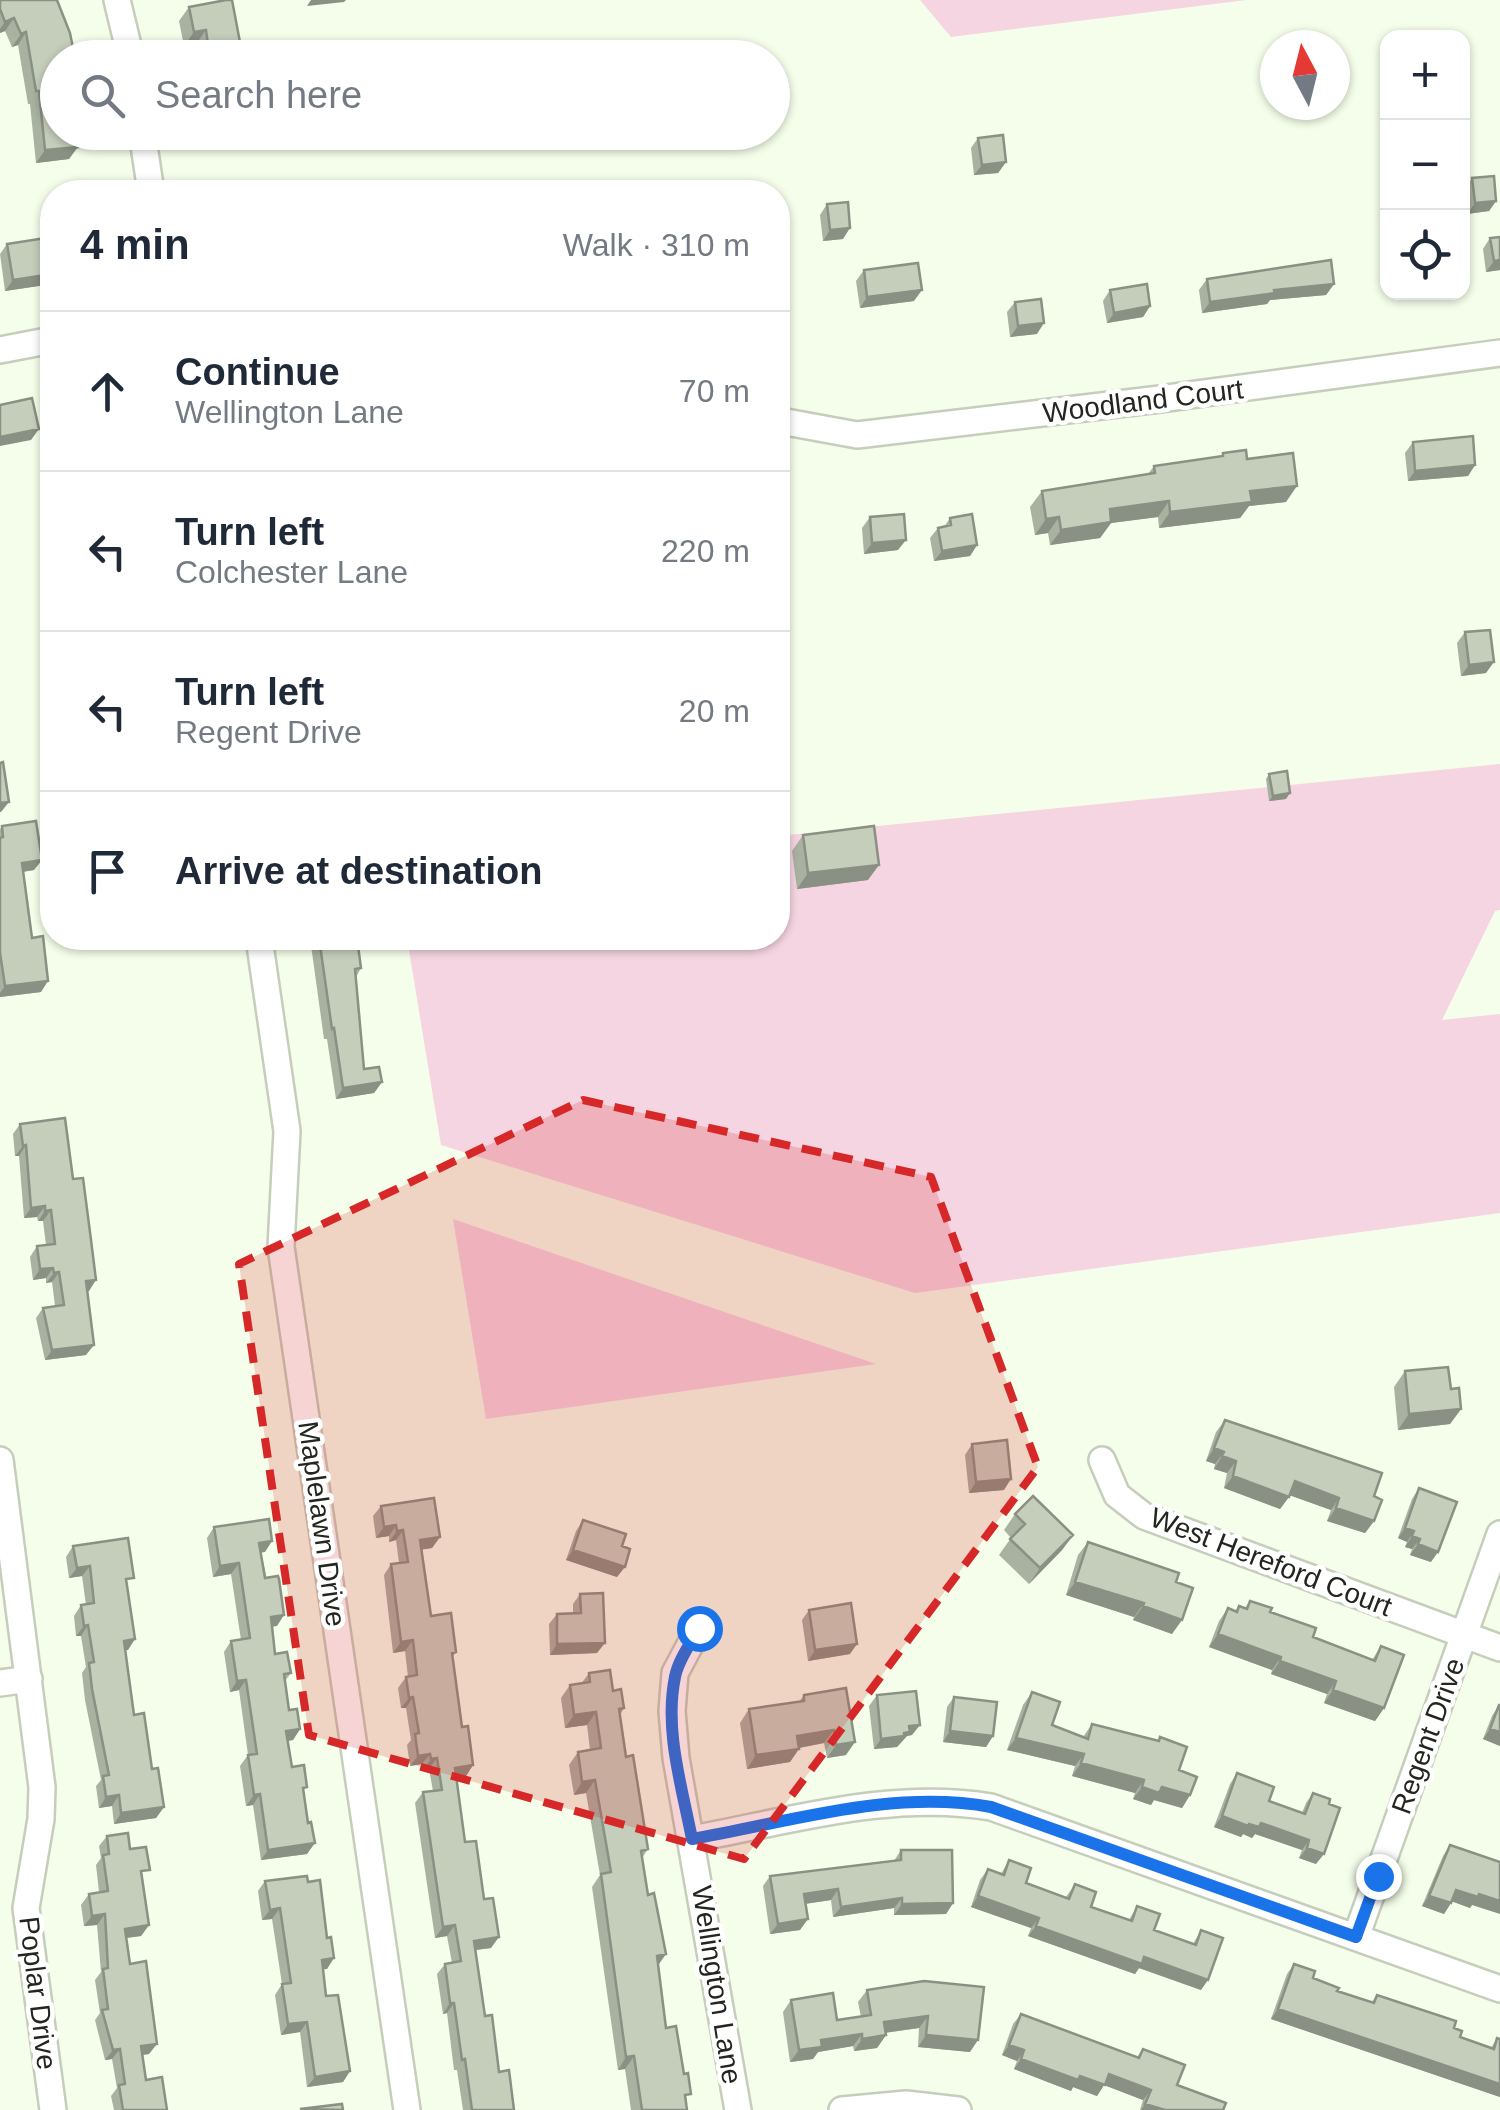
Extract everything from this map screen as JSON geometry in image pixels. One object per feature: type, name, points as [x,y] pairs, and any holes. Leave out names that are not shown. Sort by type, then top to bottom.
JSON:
[{"type":"street","points":[[117,0],[127,40]]},
{"type":"street","points":[[145,150],[149,180]]},
{"type":"street","points":[[0,350],[40,342]]},
{"type":"street","name":"Woodland Court","points":[[790,423],[856,436],[1500,353]]},
{"type":"street","name":"Maplelawn Drive","points":[[260,950],[286,1131],[281,1247],[407,2110]]},
{"type":"street","name":"West Hereford Court","points":[[1102,1460],[1117,1494],[1144,1516],[1500,1648]]},
{"type":"street","name":"Poplar Drive","points":[[1,1476],[42,1788],[27,1926],[54,2110]]},
{"type":"street","name":"Regent Drive","points":[[1356,1937],[1500,1534]]},
{"type":"street","name":"Wellington Lane","points":[[699,1628],[675,1673],[672,1711],[676,1758],[738,2110]]},
{"type":"street","points":[[0,1683],[29,1679]]},
{"type":"street","points":[[692,1839],[897,1802],[960,1801],[991,1807],[1500,1989]]},
{"type":"street","points":[[842,2110],[906,2104],[958,2110]]},
{"type":"highlighted area","points":[[583,1100],[931,1177],[1038,1467],[744,1859],[309,1735],[239,1264]]},
{"type":"shaded area","points":[[920,0],[1246,0],[951,37]]},
{"type":"shaded area","points":[[1500,764],[1500,910],[1495,911],[1442,1020],[1500,1014],[1500,1213],[915,1293],[441,1145],[409,950],[790,950],[790,835]]},
{"type":"shaded area","points":[[453,1219],[876,1364],[486,1419]]},
{"type":"building","points":[[0,0],[57,0],[71,40],[40,40],[40,101],[26,32],[21,34],[14,18],[5,22]]},
{"type":"building","points":[[232,0],[240,40],[207,40],[206,30],[194,32],[189,7]]},
{"type":"building","points":[[1003,135],[1006,162],[982,165],[978,138]]},
{"type":"building","points":[[1494,176],[1496,201],[1475,203],[1472,178]]},
{"type":"building","points":[[848,202],[850,228],[830,230],[827,204]]},
{"type":"building","points":[[1500,237],[1500,260],[1494,261],[1490,238]]},
{"type":"building","points":[[40,239],[40,276],[13,280],[7,244]]},
{"type":"building","points":[[1331,260],[1334,284],[1210,302],[1207,279]]},
{"type":"building","points":[[918,263],[922,290],[867,297],[864,270]]},
{"type":"building","points":[[1147,284],[1150,306],[1114,313],[1110,290]]},
{"type":"building","points":[[1041,299],[1044,323],[1018,326],[1015,302]]},
{"type":"building","points":[[32,398],[39,429],[0,437],[0,405]]},
{"type":"building","points":[[1473,436],[1475,465],[1415,471],[1413,442]]},
{"type":"building","points":[[1246,450],[1247,459],[1293,453],[1297,486],[1250,491],[1252,502],[1170,512],[1169,501],[1110,509],[1111,522],[1061,530],[1059,517],[1046,519],[1042,491],[1155,473],[1154,466]]},
{"type":"building","points":[[904,514],[906,540],[872,543],[870,517]]},
{"type":"building","points":[[972,514],[977,545],[942,551],[938,528],[951,525],[950,518]]},
{"type":"building","points":[[1490,630],[1494,662],[1469,665],[1465,632]]},
{"type":"building","points":[[3,762],[9,802],[0,803],[0,763]]},
{"type":"building","points":[[1287,771],[1290,793],[1273,796],[1269,774]]},
{"type":"building","points":[[36,821],[40,860],[22,863],[32,938],[40,937],[48,981],[5,986],[0,953],[2,826]]},
{"type":"building","points":[[874,826],[879,865],[808,873],[803,835]]},
{"type":"building","points":[[321,950],[359,950],[361,968],[355,969],[364,1069],[379,1067],[382,1082],[343,1088]]},
{"type":"building","points":[[65,1118],[73,1179],[83,1178],[91,1240],[96,1280],[86,1281],[94,1345],[52,1350],[43,1308],[64,1305],[59,1272],[54,1273],[53,1268],[40,1269],[37,1246],[55,1244],[51,1210],[45,1211],[45,1206],[31,1208],[26,1145],[23,1146],[20,1124]]},
{"type":"building","points":[[1448,1367],[1451,1389],[1459,1388],[1461,1409],[1409,1414],[1405,1371]]},
{"type":"building","points":[[1225,1420],[1382,1473],[1374,1496],[1382,1500],[1374,1521],[1336,1508],[1339,1498],[1295,1481],[1289,1497],[1233,1476],[1236,1461],[1214,1448]]},
{"type":"building","points":[[1007,1440],[1011,1479],[976,1482],[972,1444]]},
{"type":"building","points":[[1419,1488],[1457,1502],[1438,1552],[1418,1544],[1420,1539],[1412,1536],[1414,1531],[1405,1528]]},
{"type":"building","points":[[1033,1496],[1073,1535],[1040,1568],[1010,1539],[1025,1524],[1015,1514]]},
{"type":"building","points":[[434,1498],[440,1537],[420,1540],[431,1616],[451,1613],[462,1727],[468,1726],[473,1765],[455,1768],[465,1842],[476,1841],[484,1899],[493,1898],[499,1937],[474,1941],[485,2016],[492,2015],[499,2072],[509,2070],[514,2110],[472,2110],[445,1964],[461,1961],[455,1925],[443,1927],[423,1792],[442,1790],[437,1758],[431,1759],[430,1754],[418,1756],[415,1734],[419,1733],[406,1677],[417,1675],[413,1640],[401,1642],[391,1564],[408,1562],[403,1530],[397,1531],[396,1525],[384,1527],[381,1506]]},
{"type":"building","points":[[269,1519],[272,1541],[259,1543],[265,1578],[279,1579],[284,1615],[271,1617],[275,1654],[287,1652],[291,1673],[284,1674],[289,1710],[297,1709],[300,1729],[286,1731],[292,1767],[304,1765],[307,1787],[303,1788],[315,1843],[268,1850],[260,1794],[254,1795],[248,1755],[257,1754],[246,1680],[237,1681],[231,1641],[250,1638],[239,1563],[220,1566],[214,1527]]},
{"type":"building","points":[[583,1520],[626,1534],[622,1546],[630,1549],[625,1567],[573,1550]]},
{"type":"building","points":[[128,1538],[134,1578],[126,1579],[135,1639],[124,1641],[134,1715],[144,1713],[152,1769],[158,1768],[164,1807],[121,1813],[119,1795],[106,1797],[103,1776],[109,1775],[92,1689],[89,1663],[94,1662],[88,1625],[84,1626],[81,1605],[94,1603],[90,1566],[77,1568],[73,1546]]},
{"type":"building","points":[[1088,1542],[1179,1573],[1176,1582],[1193,1588],[1182,1620],[1143,1606],[1144,1603],[1075,1582]]},
{"type":"building","points":[[603,1593],[605,1643],[557,1644],[557,1614],[581,1613],[580,1594]]},
{"type":"building","points":[[1250,1601],[1316,1628],[1313,1637],[1375,1661],[1381,1646],[1404,1655],[1384,1708],[1333,1690],[1336,1681],[1218,1634],[1228,1608],[1237,1612],[1239,1606],[1247,1609]]},
{"type":"building","points":[[851,1603],[857,1644],[815,1650],[809,1610]]},
{"type":"building","points":[[610,1670],[613,1691],[621,1689],[624,1708],[619,1709],[626,1757],[633,1755],[648,1849],[641,1851],[648,1895],[654,1893],[666,1954],[657,1956],[666,2028],[676,2026],[691,2094],[685,2095],[687,2110],[642,2110],[634,2056],[626,2057],[601,1874],[611,1872],[595,1780],[582,1782],[578,1752],[601,1748],[596,1712],[574,1715],[570,1685],[590,1682],[589,1673]]},
{"type":"building","points":[[846,1688],[855,1742],[836,1745],[834,1730],[797,1736],[799,1749],[756,1755],[749,1709],[804,1701],[804,1695]]},
{"type":"building","points":[[916,1691],[920,1725],[909,1726],[910,1732],[904,1736],[881,1739],[877,1695]]},
{"type":"building","points":[[1032,1692],[1060,1702],[1052,1725],[1088,1739],[1092,1724],[1159,1741],[1160,1737],[1187,1747],[1179,1770],[1197,1777],[1190,1795],[1162,1787],[1159,1793],[1142,1787],[1144,1780],[1081,1763],[1084,1754],[1016,1738]]},
{"type":"building","points":[[954,1697],[997,1702],[993,1736],[950,1731]]},
{"type":"building","points":[[1500,1705],[1500,1732],[1490,1729]]},
{"type":"building","points":[[1237,1773],[1274,1787],[1269,1801],[1305,1814],[1313,1793],[1330,1799],[1329,1804],[1340,1808],[1324,1854],[1307,1848],[1309,1840],[1261,1823],[1259,1827],[1248,1826],[1222,1816]]},
{"type":"building","points":[[128,1833],[130,1849],[146,1847],[150,1870],[141,1871],[149,1925],[125,1929],[130,1964],[146,1961],[157,2044],[141,2046],[146,2080],[162,2077],[167,2110],[123,2110],[119,2085],[125,2084],[120,2049],[113,2050],[102,2010],[108,2009],[103,1969],[108,1968],[105,1914],[92,1916],[89,1894],[108,1891],[103,1855],[109,1854],[107,1836]]},
{"type":"building","points":[[1450,1845],[1500,1862],[1500,1901],[1456,1890],[1451,1903],[1429,1896]]},
{"type":"building","points":[[901,1850],[952,1850],[953,1903],[902,1904],[902,1898],[841,1907],[838,1889],[804,1894],[808,1919],[778,1924],[770,1876],[901,1860]]},
{"type":"building","points":[[1009,1860],[1031,1868],[1026,1883],[1069,1899],[1075,1884],[1096,1892],[1091,1907],[1132,1921],[1137,1906],[1160,1914],[1154,1930],[1196,1945],[1201,1930],[1223,1938],[1208,1980],[1144,1957],[1142,1964],[1036,1926],[1039,1918],[978,1896],[988,1869],[1004,1875]]},
{"type":"building","points":[[307,1876],[308,1882],[320,1880],[327,1938],[331,1937],[334,1958],[322,1960],[326,1996],[338,1995],[350,2071],[315,2077],[307,2022],[288,2024],[282,1984],[291,1983],[280,1908],[270,1910],[265,1881]]},
{"type":"building","points":[[1294,1964],[1315,1971],[1313,1978],[1339,1988],[1337,1991],[1374,2003],[1377,1995],[1456,2021],[1454,2028],[1462,2031],[1460,2037],[1494,2049],[1497,2038],[1500,2039],[1500,2084],[1278,2009]]},
{"type":"building","points":[[924,1981],[984,1987],[978,2040],[926,2035],[928,2016],[884,2022],[886,2035],[821,2040],[822,2047],[799,2050],[791,2000],[833,1993],[837,2020],[871,2015],[867,1990]]},
{"type":"building","points":[[1021,2014],[1139,2058],[1143,2049],[1185,2065],[1177,2085],[1226,2103],[1223,2110],[1165,2110],[1145,2104],[1151,2090],[1109,2074],[1105,2085],[1080,2076],[1078,2080],[1021,2059],[1024,2050],[1009,2045]]},
{"type":"building","points":[[342,2104],[343,2110],[300,2109]]},
{"type":"route","points":[[699,1628],[675,1673],[672,1711],[676,1758],[692,1839],[897,1802],[960,1801],[991,1807],[1356,1937],[1378,1876]]}]
